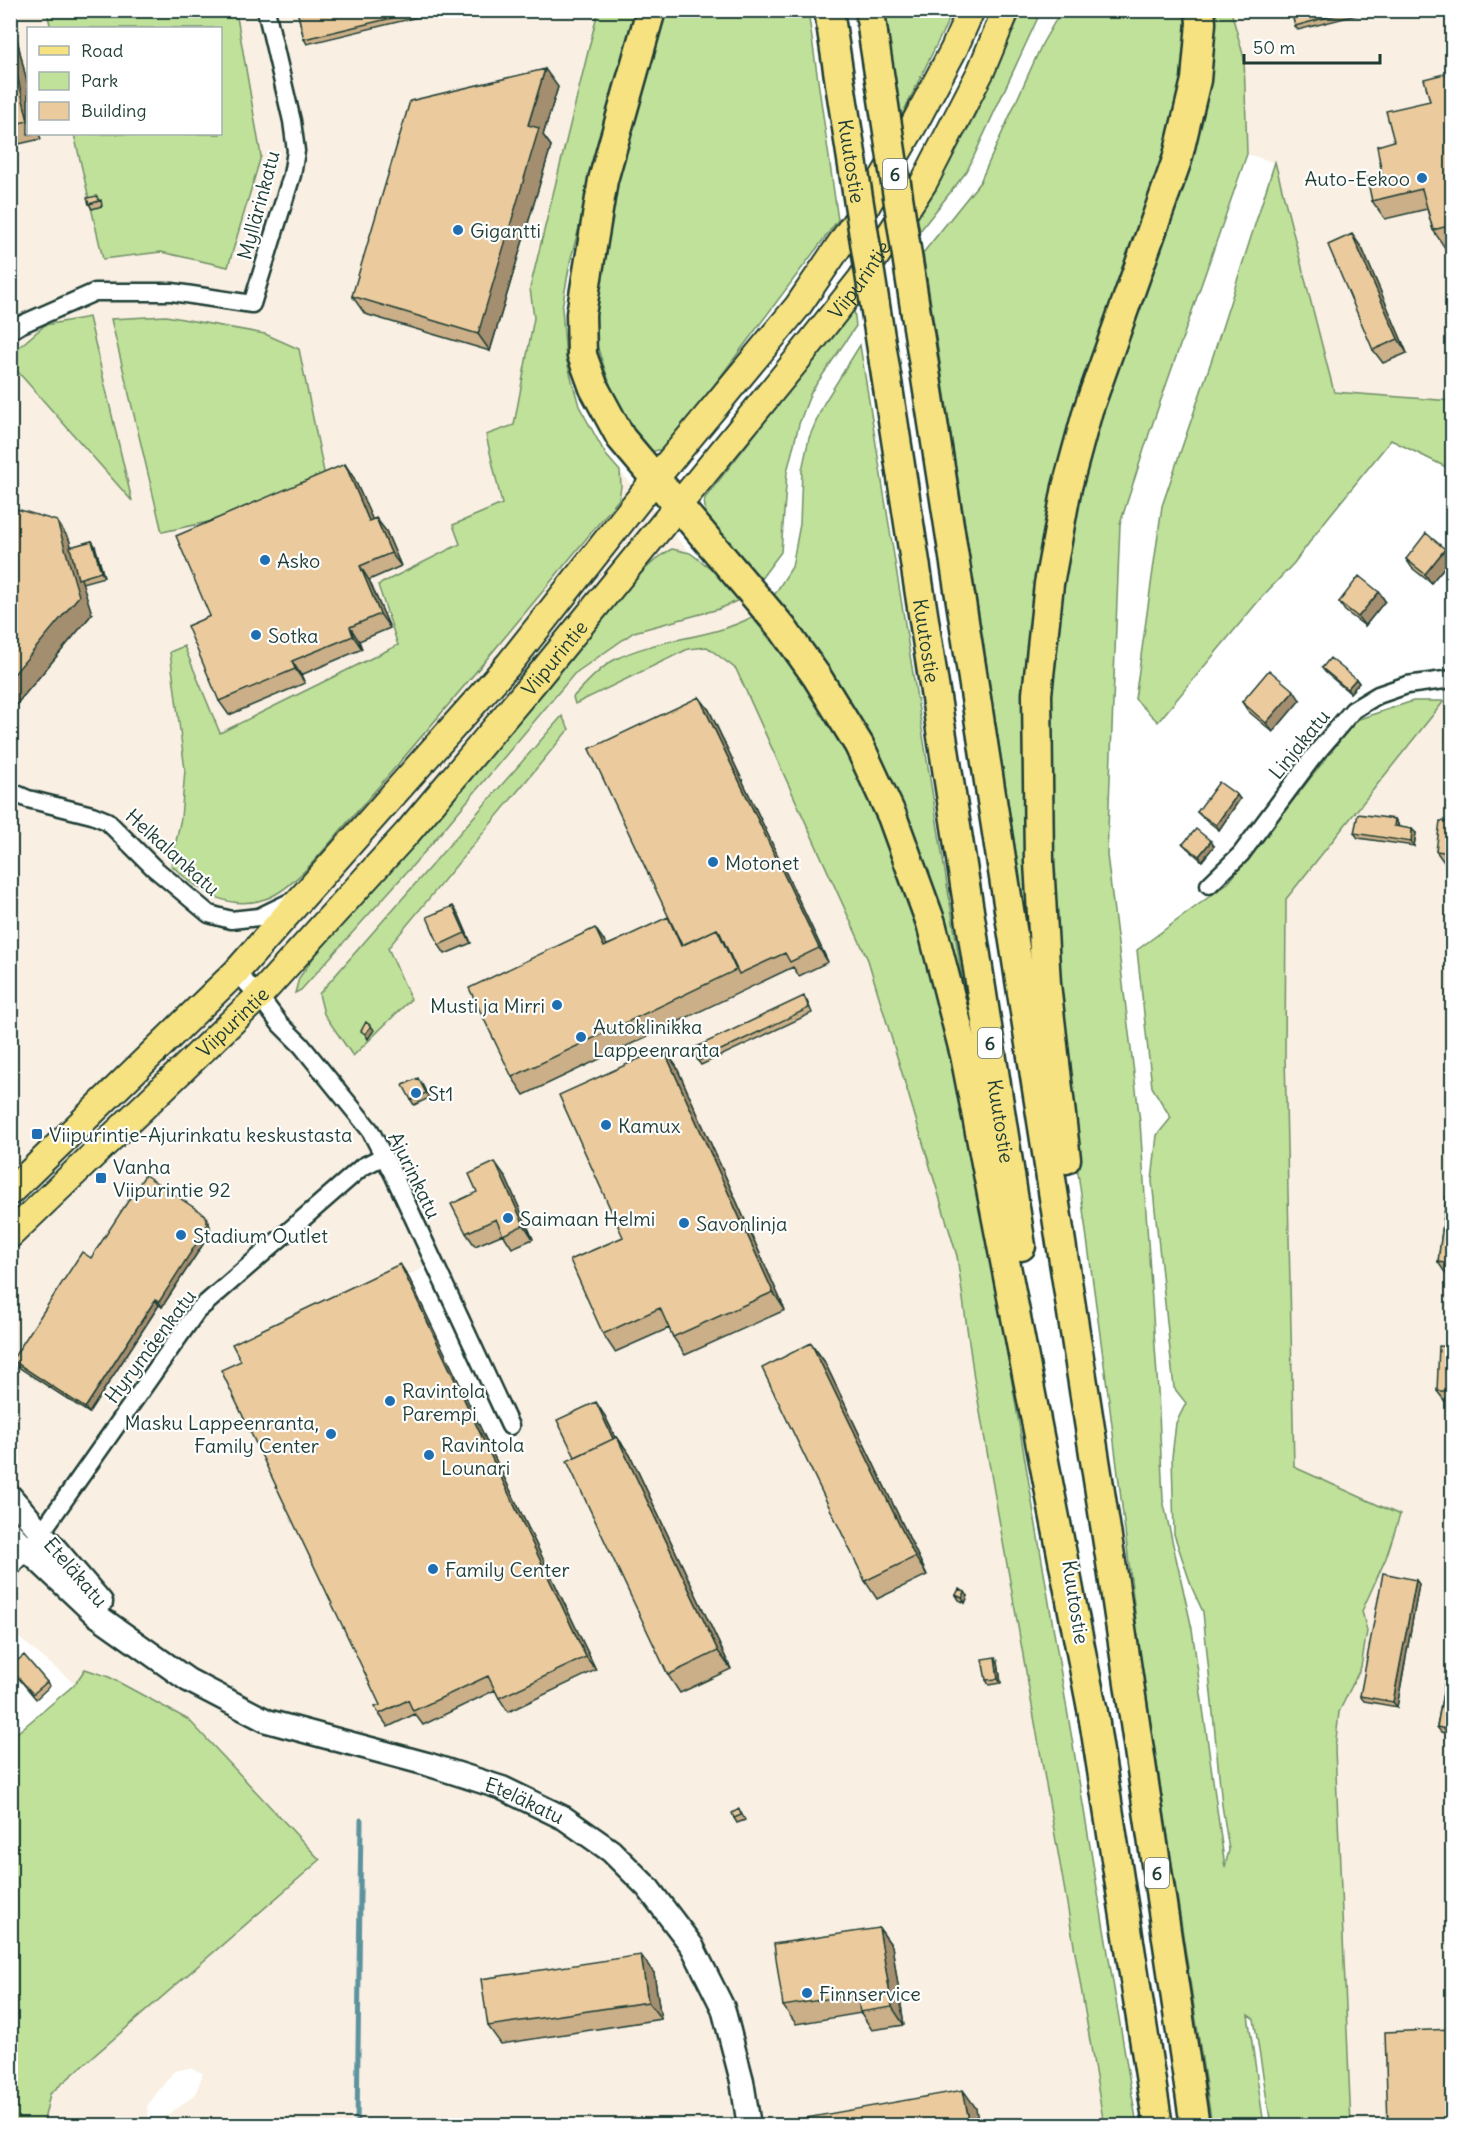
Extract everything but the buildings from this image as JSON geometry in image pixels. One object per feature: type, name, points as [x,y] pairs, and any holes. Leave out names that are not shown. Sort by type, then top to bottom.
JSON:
[{"type":"highway","points":[[651,10],[603,180],[581,314],[582,356],[594,388],[621,438],[677,507],[783,629],[817,677],[859,745],[892,816],[931,923],[965,1055],[1095,1724]]},
{"type":"highway","name":"Kuutostie","points":[[829,10],[1158,2126]]},
{"type":"highway","points":[[1112,1569],[1046,984],[1039,862],[1037,694],[1049,584],[1067,487],[1088,410],[1177,160],[1196,80],[1200,10]]},
{"type":"highway","name":"Kuutostie","points":[[872,22],[1196,2126]]},
{"type":"main road","name":"Viipurintie","points":[[10,1192],[236,972],[509,664],[655,479],[798,306],[860,214],[913,126],[954,49],[971,10]]},
{"type":"main road","name":"Viipurintie","points":[[10,1235],[259,996],[408,832],[677,507],[854,288],[912,202],[981,71],[1006,10]]},
{"type":"main road","name":"Eteläkatu","points":[[10,1496],[34,1541],[95,1614],[188,1680],[267,1721],[427,1764],[502,1788],[564,1818],[611,1851],[648,1888],[692,1946],[703,1966],[723,2008],[742,2081],[749,2126]]},
{"type":"main road","name":"Eteläkatu","points":[[10,1532],[34,1541]]},
{"type":"street","name":"Myllärinkatu","points":[[10,331],[95,292],[172,292],[252,304],[292,175],[296,151],[292,121],[267,10]]},
{"type":"street","name":"Linjakatu","points":[[1209,885],[1241,854],[1313,758],[1353,710],[1378,695],[1407,685],[1452,679]]},
{"type":"street","name":"Helkalankatu","points":[[10,791],[28,800],[92,815],[107,821],[154,868],[209,914],[231,920],[260,917],[307,894]]},
{"type":"street","name":"Ajurinkatu","points":[[236,972],[301,1045],[370,1130],[510,1426]]},
{"type":"street","name":"Hyrymäenkatu","points":[[10,1569],[34,1541],[197,1311],[362,1167],[384,1156]]},
{"type":"shaded area","points":[[10,11],[598,11],[530,288],[534,318],[606,455],[690,553],[717,573],[752,617],[736,670],[868,960],[957,1256],[974,1378],[1104,2125],[43,2125],[50,2095],[189,1720],[109,1677],[85,1669],[75,1684],[11,1631]],"holes":[[[435,1263],[519,1445],[526,1442],[495,1458],[408,1275]],[[189,2068],[203,2073],[195,2095],[166,2116],[149,2120],[147,2106],[174,2071]]]},
{"type":"shaded area","points":[[1231,11],[1452,11],[1452,401],[1334,392],[1275,163],[1247,154],[1244,58]]},
{"type":"shaded area","points":[[1452,695],[1452,2125],[1351,2125],[1335,1749],[1340,1696],[1352,1635],[1386,1558],[1294,1467],[1285,1055],[1286,899],[1444,701]]},
{"type":"green space","points":[[66,10],[236,11],[261,156],[228,267],[161,252],[103,259],[74,135],[222,135],[222,27],[51,27],[47,13]]},
{"type":"green space","points":[[598,11],[636,11],[570,262],[562,308],[566,358],[579,406],[606,455],[620,471],[619,499],[421,738],[291,884],[268,898],[254,902],[240,903],[215,897],[192,883],[171,865],[181,818],[185,770],[170,652],[184,646],[220,733],[398,645],[378,585],[460,544],[453,525],[502,504],[486,435],[514,425],[534,318],[530,288]]},
{"type":"green space","points":[[660,11],[808,11],[838,220],[667,448],[650,452],[619,411],[597,346],[595,306],[613,195]]},
{"type":"green space","points":[[884,11],[953,11],[900,119]]},
{"type":"green space","points":[[1022,11],[1041,11],[967,171],[920,231],[917,217],[971,124]]},
{"type":"green space","points":[[1061,11],[1184,11],[1188,53],[1172,124],[1131,251],[1073,409],[1043,542],[1025,660],[1023,770],[1031,951],[923,253],[980,182],[1042,44]]},
{"type":"green space","points":[[1212,11],[1231,11],[1244,58],[1247,154],[1120,524],[1107,855],[1140,1122],[1163,1500],[1192,1629],[1225,1867],[1229,1850],[1222,1805],[1203,1612],[1192,1588],[1174,1534],[1172,1457],[1176,1423],[1186,1403],[1174,1388],[1152,1181],[1157,1135],[1171,1118],[1152,1087],[1137,950],[1229,882],[1356,720],[1413,701],[1444,701],[1286,899],[1285,1055],[1294,1467],[1400,1515],[1386,1558],[1362,1611],[1367,1631],[1361,1667],[1339,1712],[1335,1749],[1351,2125],[1271,2125],[1254,2019],[1248,2015],[1264,2125],[1212,2125],[1140,1653],[1071,1121],[1055,918],[1049,782],[1052,673],[1062,574],[1100,418],[1178,202],[1206,101]]},
{"type":"green space","points":[[1275,162],[1334,392],[1452,401],[1452,470],[1391,440],[1294,563],[1261,598],[1158,722],[1135,699],[1162,506]]},
{"type":"green space","points":[[854,309],[856,326],[811,392],[799,424],[787,472],[781,552],[760,580],[715,531],[705,508],[705,498]]},
{"type":"green space","points":[[166,316],[265,334],[299,349],[325,477],[217,520],[162,532],[111,319]]},
{"type":"green space","points":[[89,317],[132,501],[11,364],[11,354],[45,325]]},
{"type":"green space","points":[[860,345],[966,1002],[914,834],[863,730],[771,600],[792,567],[800,524],[802,470],[809,438],[824,403]]},
{"type":"green space","points":[[672,549],[690,553],[717,573],[739,600],[719,609],[634,632],[574,674],[422,855],[301,990],[295,993],[299,978],[316,954],[565,666],[630,585],[658,558]]},
{"type":"green space","points":[[752,617],[824,713],[868,793],[895,862],[933,980],[977,1175],[1137,2125],[1104,2125],[974,1378],[957,1256],[868,960],[736,669],[707,647],[688,649],[575,704],[573,697],[608,663],[631,652],[736,625]]},
{"type":"green space","points":[[562,716],[569,729],[388,948],[411,999],[353,1056],[324,1014],[319,994]]},
{"type":"green space","points":[[85,1669],[109,1677],[189,1720],[320,1860],[50,2094],[43,2125],[11,2125],[11,1738],[75,1684]]},
{"type":"waterway","points":[[357,2126],[361,1820]]},
{"type":"place","name":"Auto-Eekoo","points":[[1422,178]]},
{"type":"place","name":"Gigantti","points":[[458,230]]},
{"type":"place","name":"Asko","points":[[265,560]]},
{"type":"place","name":"Sotka","points":[[256,635]]},
{"type":"place","name":"Motonet","points":[[713,862]]},
{"type":"place","name":"Musti ja Mirri","points":[[557,1005]]},
{"type":"place","name":"Autoklinikka Lappeenranta","points":[[581,1037]]},
{"type":"place","name":"St1","points":[[416,1093]]},
{"type":"place","name":"Kamux","points":[[606,1125]]},
{"type":"place","name":"Viipurintie-Ajurinkatu keskustasta","points":[[37,1134]]},
{"type":"place","name":"Vanha Viipurintie 92","points":[[101,1178]]},
{"type":"place","name":"Saimaan Helmi","points":[[508,1218]]},
{"type":"place","name":"Savonlinja","points":[[684,1223]]},
{"type":"place","name":"Stadium Outlet","points":[[181,1235]]},
{"type":"place","name":"Ravintola Parempi","points":[[390,1401]]},
{"type":"place","name":"Masku Lappeenranta, Family Center","points":[[331,1434]]},
{"type":"place","name":"Ravintola Lounari","points":[[429,1455]]},
{"type":"place","name":"Family Center","points":[[433,1569]]},
{"type":"place","name":"Finnservice","points":[[807,1993]]}]
